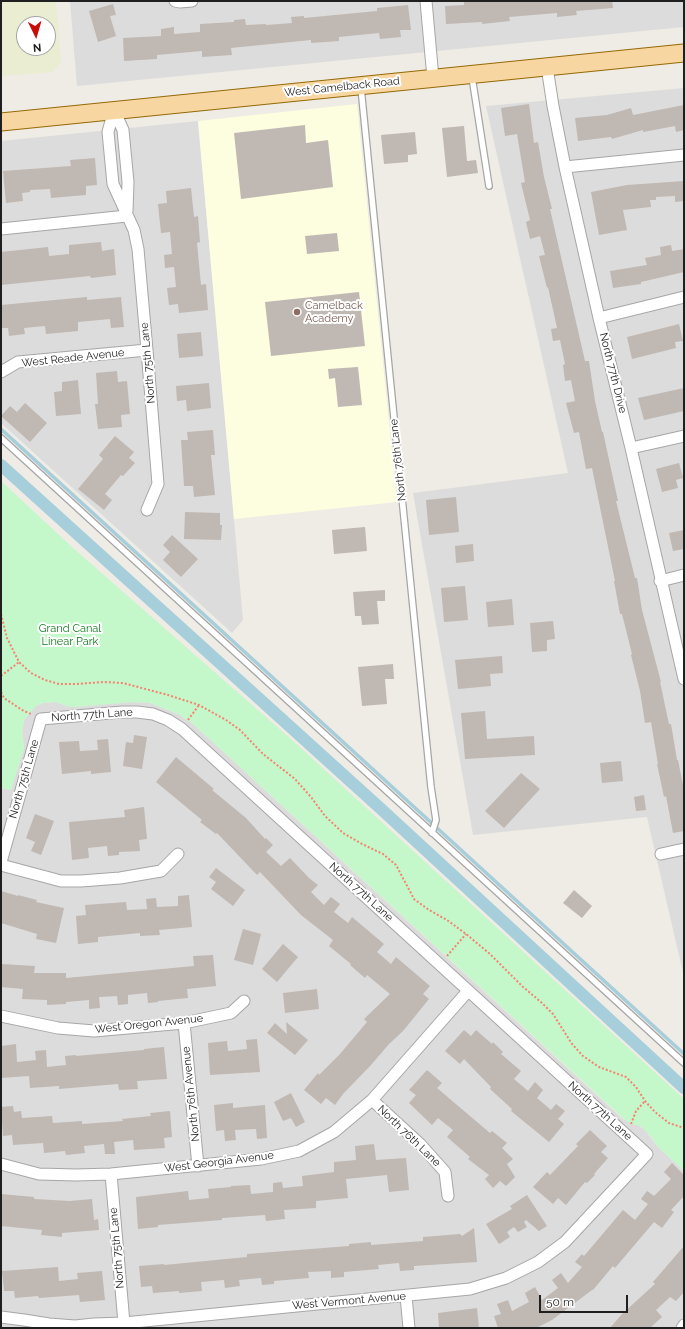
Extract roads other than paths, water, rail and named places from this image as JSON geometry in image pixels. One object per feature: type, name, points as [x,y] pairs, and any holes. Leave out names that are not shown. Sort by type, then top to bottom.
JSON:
[{"type":"main road","name":"West Camelback Road","points":[[1,122],[684,53]]},
{"type":"street","points":[[175,1],[192,1]]},
{"type":"street","points":[[426,1],[433,78]]},
{"type":"street","name":"North 77th Drive","points":[[547,67],[565,167],[684,679]]},
{"type":"street","name":"North 75th Lane","points":[[114,110],[124,135],[128,182],[127,216],[134,230],[138,249],[147,350],[158,484],[147,510]]},
{"type":"street","points":[[565,167],[684,155]]},
{"type":"street","points":[[1,229],[127,216]]},
{"type":"street","points":[[599,318],[684,297]]},
{"type":"street","name":"West Reade Avenue","points":[[1,372],[18,362],[147,350]]},
{"type":"street","points":[[631,448],[684,436]]},
{"type":"street","points":[[660,581],[684,575]]},
{"type":"street","name":"North 77th Lane","points":[[41,719],[137,712],[153,714],[168,720],[182,729],[647,1154]]},
{"type":"street","name":"North 75th Lane","points":[[1,864],[41,719]]},
{"type":"street","points":[[661,854],[684,849]]},
{"type":"street","points":[[1,864],[61,881],[81,881],[161,871],[178,854]]},
{"type":"street","name":"West Georgia Avenue","points":[[1,1164],[39,1174],[111,1174],[261,1159],[299,1151],[334,1132],[372,1100],[468,991]]},
{"type":"street","name":"West Oregon Avenue","points":[[1,1016],[58,1028],[94,1032],[184,1023],[231,1013],[244,1001]]},
{"type":"street","name":"North 76th Avenue","points":[[184,1023],[198,1166]]},
{"type":"street","name":"North 76th Lane","points":[[372,1100],[420,1144],[445,1172],[448,1196]]},
{"type":"street","name":"West Vermont Avenue","points":[[1,1317],[75,1326],[124,1323],[470,1289],[506,1278],[538,1262],[565,1242],[647,1154]]},
{"type":"street","name":"North 75th Lane","points":[[111,1174],[124,1323]]},
{"type":"street","points":[[406,1296],[409,1328]]},
{"type":"lane","points":[[471,75],[489,186]]},
{"type":"lane","name":"North 76th Lane","points":[[360,86],[431,786],[436,820],[433,831]]},
{"type":"lane","points":[[1,438],[433,831],[684,1064]]},
{"type":"waterway","points":[[1,429],[684,1054]]},
{"type":"waterway","points":[[1,465],[380,808],[684,1088]]},
{"type":"place","name":"Camelback Academy","points":[[297,312]]},
{"type":"park label","name":"Grand Canal Linear Park","points":[[70,635]]}]
